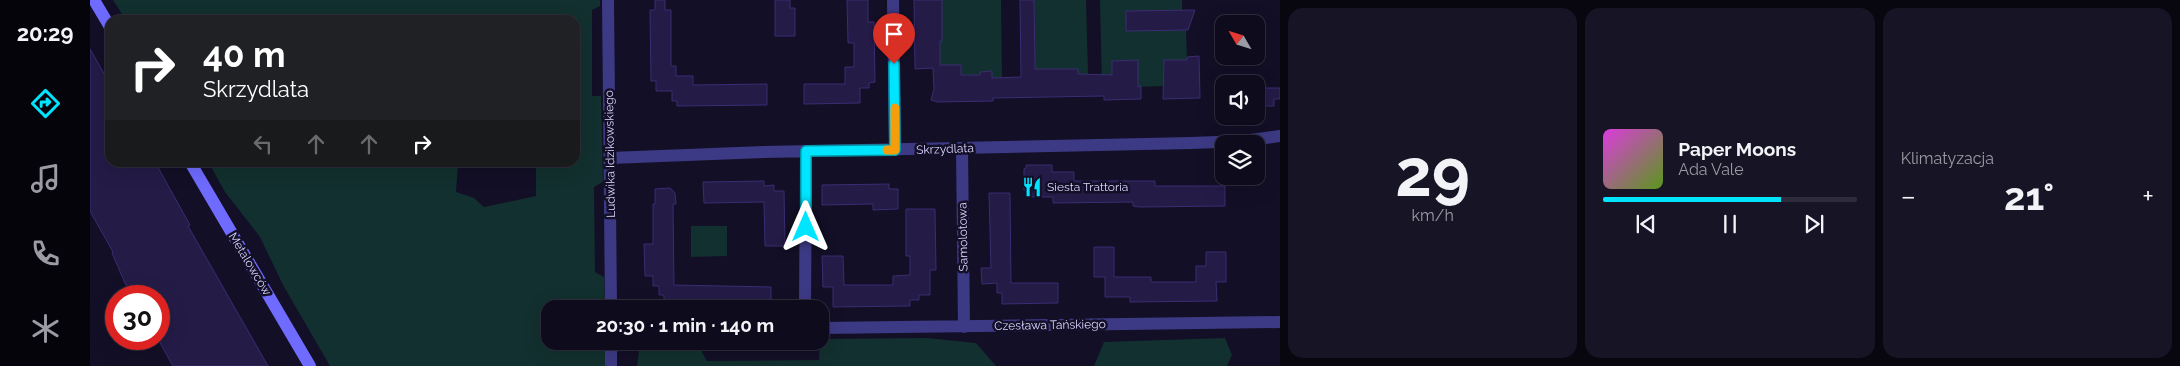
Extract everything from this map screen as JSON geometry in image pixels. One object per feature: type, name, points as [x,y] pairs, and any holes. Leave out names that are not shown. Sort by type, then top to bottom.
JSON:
[{"type":"street","points":[[94,0],[105,19]]},
{"type":"street","name":"Ludwika Idzikowskiego","points":[[608,0],[611,300]]},
{"type":"street","points":[[893,0],[895,150]]},
{"type":"street","name":"Skrzydlata","points":[[610,158],[806,151],[1199,143],[1243,141],[1280,136]]},
{"type":"street","name":"Samolotowa","points":[[962,148],[964,326]]},
{"type":"street","points":[[805,300],[806,151]]},
{"type":"street","name":"Metalowców","points":[[193,167],[310,366]]},
{"type":"street","name":"Czesława Tańskiego","points":[[829,328],[1280,322]]},
{"type":"street","points":[[611,350],[611,366]]},
{"type":"green space","points":[[113,0],[600,0],[600,6],[592,10],[592,96],[601,96],[603,182],[594,187],[595,272],[604,277],[605,300],[541,300],[541,350],[605,350],[605,366],[330,366],[283,285],[260,237],[225,192],[211,167],[458,167],[456,192],[474,198],[484,207],[536,196],[536,167],[580,167],[580,15],[123,15]]},
{"type":"green space","points":[[942,0],[1001,0],[1002,78],[992,78],[992,71],[980,72],[980,75],[961,78],[961,65],[940,65]]},
{"type":"green space","points":[[1034,0],[1086,0],[1088,74],[1078,74],[1078,69],[1052,69],[1035,75]]},
{"type":"green space","points":[[1100,0],[1182,0],[1182,10],[1126,11],[1186,30],[1187,60],[1164,60],[1163,86],[1138,87],[1137,60],[1112,61],[1112,75],[1104,75],[1102,87]]},
{"type":"green space","points":[[691,226],[727,226],[727,256],[691,257]]},
{"type":"green space","points":[[927,338],[976,343],[996,366],[637,366],[639,351],[641,350],[701,350],[707,361],[819,360],[819,350],[829,350],[829,339]]},
{"type":"green space","points":[[1225,338],[1232,355],[1227,366],[1094,366],[1104,342]]},
{"type":"building","points":[[655,0],[665,0],[665,10],[671,10],[671,66],[676,66],[676,76],[693,76],[693,85],[767,84],[767,105],[677,106],[677,101],[672,101],[672,91],[656,91],[656,81],[651,81],[650,10],[655,10]]},
{"type":"building","points":[[775,0],[790,0],[790,8],[795,8],[795,36],[775,36]]},
{"type":"building","points":[[847,0],[868,0],[868,22],[874,22],[875,82],[869,83],[869,88],[860,88],[860,103],[804,104],[804,84],[845,84],[845,67],[854,67],[854,43],[848,43]]},
{"type":"building","points":[[914,0],[942,0],[940,65],[961,65],[961,75],[980,75],[980,72],[992,71],[992,78],[1021,77],[1020,0],[1034,0],[1035,69],[1078,69],[1078,74],[1112,75],[1112,61],[1138,60],[1138,87],[1141,86],[1141,99],[1104,100],[1104,96],[993,98],[993,101],[938,102],[931,100],[934,89],[933,68],[915,69]]},
{"type":"building","points":[[1195,10],[1188,30],[1126,31],[1126,11]]},
{"type":"building","points":[[90,49],[105,75],[105,167],[158,167],[190,225],[188,226],[268,366],[173,366],[164,350],[170,350],[170,285],[126,285],[113,252],[90,211]]},
{"type":"building","points":[[1199,56],[1200,98],[1163,99],[1164,60],[1187,60],[1187,57]]},
{"type":"building","points":[[1265,88],[1280,88],[1280,99],[1274,99],[1274,106],[1265,106]]},
{"type":"building","points":[[1026,165],[1052,165],[1052,172],[1074,172],[1074,181],[1155,181],[1155,186],[1225,186],[1225,206],[1139,207],[1133,206],[1133,202],[1053,203],[1053,197],[1032,197],[1024,190],[1024,169]]},
{"type":"building","points":[[764,181],[764,186],[774,185],[774,191],[784,191],[785,246],[765,246],[764,202],[704,203],[703,182]]},
{"type":"building","points":[[889,184],[889,189],[898,189],[898,209],[873,210],[873,204],[822,205],[822,185]]},
{"type":"building","points":[[670,188],[675,193],[676,204],[673,204],[674,285],[771,287],[771,300],[664,300],[664,295],[659,295],[659,286],[653,286],[653,276],[645,276],[644,244],[653,244],[655,189]]},
{"type":"building","points":[[989,193],[1010,193],[1011,283],[1058,283],[1058,303],[1002,304],[1002,293],[997,293],[997,283],[982,284],[981,268],[991,268]]},
{"type":"building","points":[[906,209],[935,209],[936,270],[930,270],[930,295],[919,295],[919,300],[910,300],[910,306],[833,307],[833,287],[823,287],[822,256],[843,256],[844,285],[893,285],[893,276],[910,275],[910,256],[906,256]]},
{"type":"building","points":[[1094,247],[1114,247],[1114,277],[1151,277],[1151,282],[1196,282],[1196,266],[1206,266],[1206,252],[1226,252],[1226,282],[1216,282],[1217,301],[1130,302],[1130,297],[1105,297],[1105,277],[1094,277]]},
{"type":"slow traffic","points":[[887,150],[895,150],[895,108]]},
{"type":"place","name":"Siesta Trattoria","points":[[1032,187]]},
{"type":"route","points":[[806,227],[806,151],[895,150],[894,64]]}]
